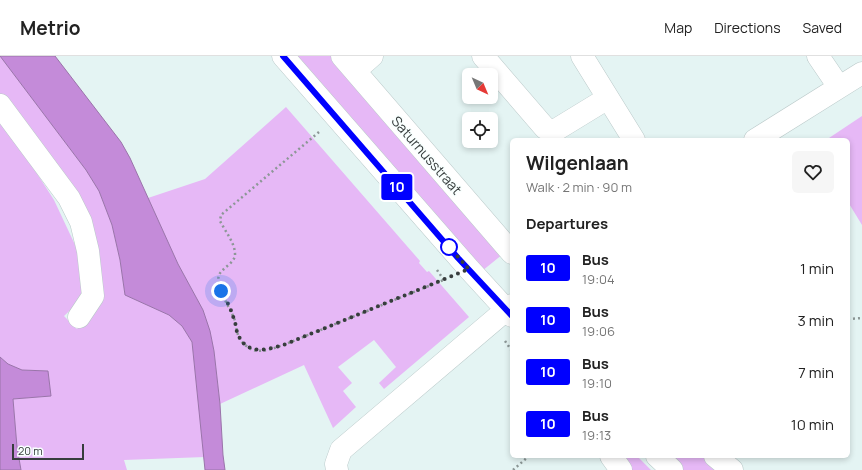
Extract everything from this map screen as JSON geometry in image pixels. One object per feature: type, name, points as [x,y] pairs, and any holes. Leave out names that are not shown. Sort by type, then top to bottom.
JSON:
[{"type":"street","points":[[283,56],[469,269],[510,310],[341,450],[336,464],[337,470]]},
{"type":"street","points":[[349,64],[372,56]]},
{"type":"street","points":[[483,56],[545,128],[554,131],[608,98]]},
{"type":"street","points":[[582,56],[633,138]]},
{"type":"street","points":[[818,56],[839,87]]},
{"type":"street","name":"Saturnusstraat","points":[[349,64],[510,251]]},
{"type":"street","points":[[758,138],[862,73]]},
{"type":"street","points":[[0,104],[69,198],[81,222],[88,251],[93,296],[79,317]]},
{"type":"street","points":[[612,458],[621,470]]},
{"type":"street","points":[[660,458],[672,470]]},
{"type":"street","points":[[717,458],[732,470]]},
{"type":"path","points":[[336,117],[221,215],[220,221],[236,255],[218,276],[219,285],[242,342],[254,350],[267,350],[286,344],[469,269]]},
{"type":"path","points":[[850,320],[862,318]]},
{"type":"path","points":[[513,470],[527,458]]},
{"type":"shaded area","points":[[0,56],[86,170],[99,191],[112,225],[120,260],[125,295],[169,315],[182,326],[192,342],[205,457],[124,460],[127,470],[21,470],[17,447],[13,399],[51,396],[48,371],[22,370],[8,364],[0,357],[0,116],[54,200],[77,249],[83,289],[80,301],[64,316],[77,329],[94,312],[93,250],[0,95]]},
{"type":"shaded area","points":[[0,56],[55,56],[121,142],[130,158],[178,264],[203,310],[210,331],[214,351],[220,404],[225,470],[205,470],[192,342],[182,326],[169,315],[125,295],[120,260],[112,225],[99,191],[86,170]]},
{"type":"shaded area","points":[[295,56],[332,56],[503,254],[482,271]]},
{"type":"shaded area","points":[[286,107],[420,261],[419,263],[427,272],[429,271],[469,317],[384,389],[379,383],[396,367],[374,340],[338,367],[352,383],[343,391],[356,407],[333,428],[304,365],[220,404],[214,351],[203,310],[178,264],[148,198],[205,179]]},
{"type":"shaded area","points":[[862,116],[862,225],[850,205],[850,138],[829,138]]},
{"type":"shaded area","points":[[0,357],[8,364],[22,370],[48,371],[51,396],[13,399],[17,447],[21,470],[0,470]]},
{"type":"shaded area","points":[[622,458],[639,458],[651,470],[631,470]]},
{"type":"shaded area","points":[[670,458],[706,458],[716,467],[714,470],[683,470]]},
{"type":"bus line","name":"10","points":[[283,56],[458,258],[510,314]]},
{"type":"route","points":[[221,291],[229,306],[242,342],[254,350],[267,350],[286,344],[469,269],[448,246],[449,247]]}]
